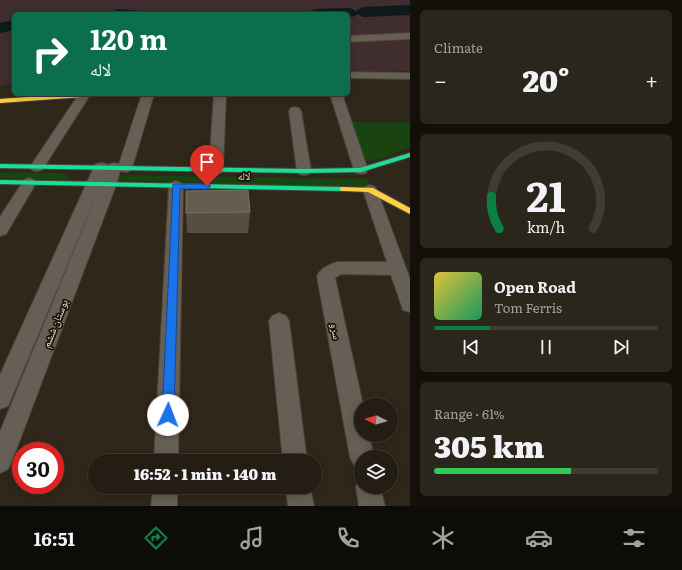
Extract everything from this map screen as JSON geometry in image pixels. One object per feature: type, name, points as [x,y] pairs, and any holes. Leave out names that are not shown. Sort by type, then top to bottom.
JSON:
[{"type":"main road","points":[[0,101],[64,96]]},
{"type":"main road","name":"لاله","points":[[0,182],[29,183],[109,174],[216,170],[304,172],[361,170],[410,155]]},
{"type":"main road","name":"لاله","points":[[0,166],[37,167],[109,174],[176,186],[370,190],[410,211]]},
{"type":"street","points":[[350,39],[409,36]]},
{"type":"street","points":[[350,75],[410,76]]},
{"type":"street","points":[[37,167],[89,96]]},
{"type":"street","points":[[109,174],[147,96]]},
{"type":"street","points":[[216,170],[220,96]]},
{"type":"street","points":[[337,96],[361,170]]},
{"type":"street","points":[[295,111],[304,172]]},
{"type":"street","name":"بوستان ششم","points":[[0,399],[109,174]]},
{"type":"street","name":"بوستان ششم","points":[[0,461],[109,174]]},
{"type":"street","points":[[0,230],[29,183]]},
{"type":"street","points":[[166,454],[176,186]]},
{"type":"street","points":[[370,190],[410,305]]},
{"type":"street","name":"سرو","points":[[361,450],[326,276],[338,268],[397,269]]},
{"type":"street","points":[[279,320],[294,454]]},
{"type":"street","points":[[164,506],[165,494]]},
{"type":"street","points":[[299,494],[301,506]]},
{"type":"street","points":[[369,494],[372,506]]},
{"type":"shaded area","points":[[0,0],[410,0],[410,71],[350,71],[350,12],[12,12],[12,84],[0,86]]},
{"type":"green space","points":[[351,122],[410,122],[410,147],[380,159],[365,161]]},
{"type":"green space","points":[[0,172],[63,173],[68,177],[64,180],[0,178]]},
{"type":"green space","points":[[116,175],[367,179],[371,188],[114,180]]},
{"type":"building","points":[[248,190],[250,212],[186,213],[186,191]]},
{"type":"waterway","points":[[363,12],[410,10]]},
{"type":"waterway","points":[[0,28],[12,25]]},
{"type":"traffic: fast","points":[[0,166],[304,171],[361,170],[410,155]]},
{"type":"traffic: fast","points":[[0,182],[344,189]]},
{"type":"traffic: slow","points":[[0,101],[69,96]]},
{"type":"traffic: slow","points":[[344,189],[370,190],[410,211]]},
{"type":"route","points":[[168,415],[176,186],[207,186]]}]
